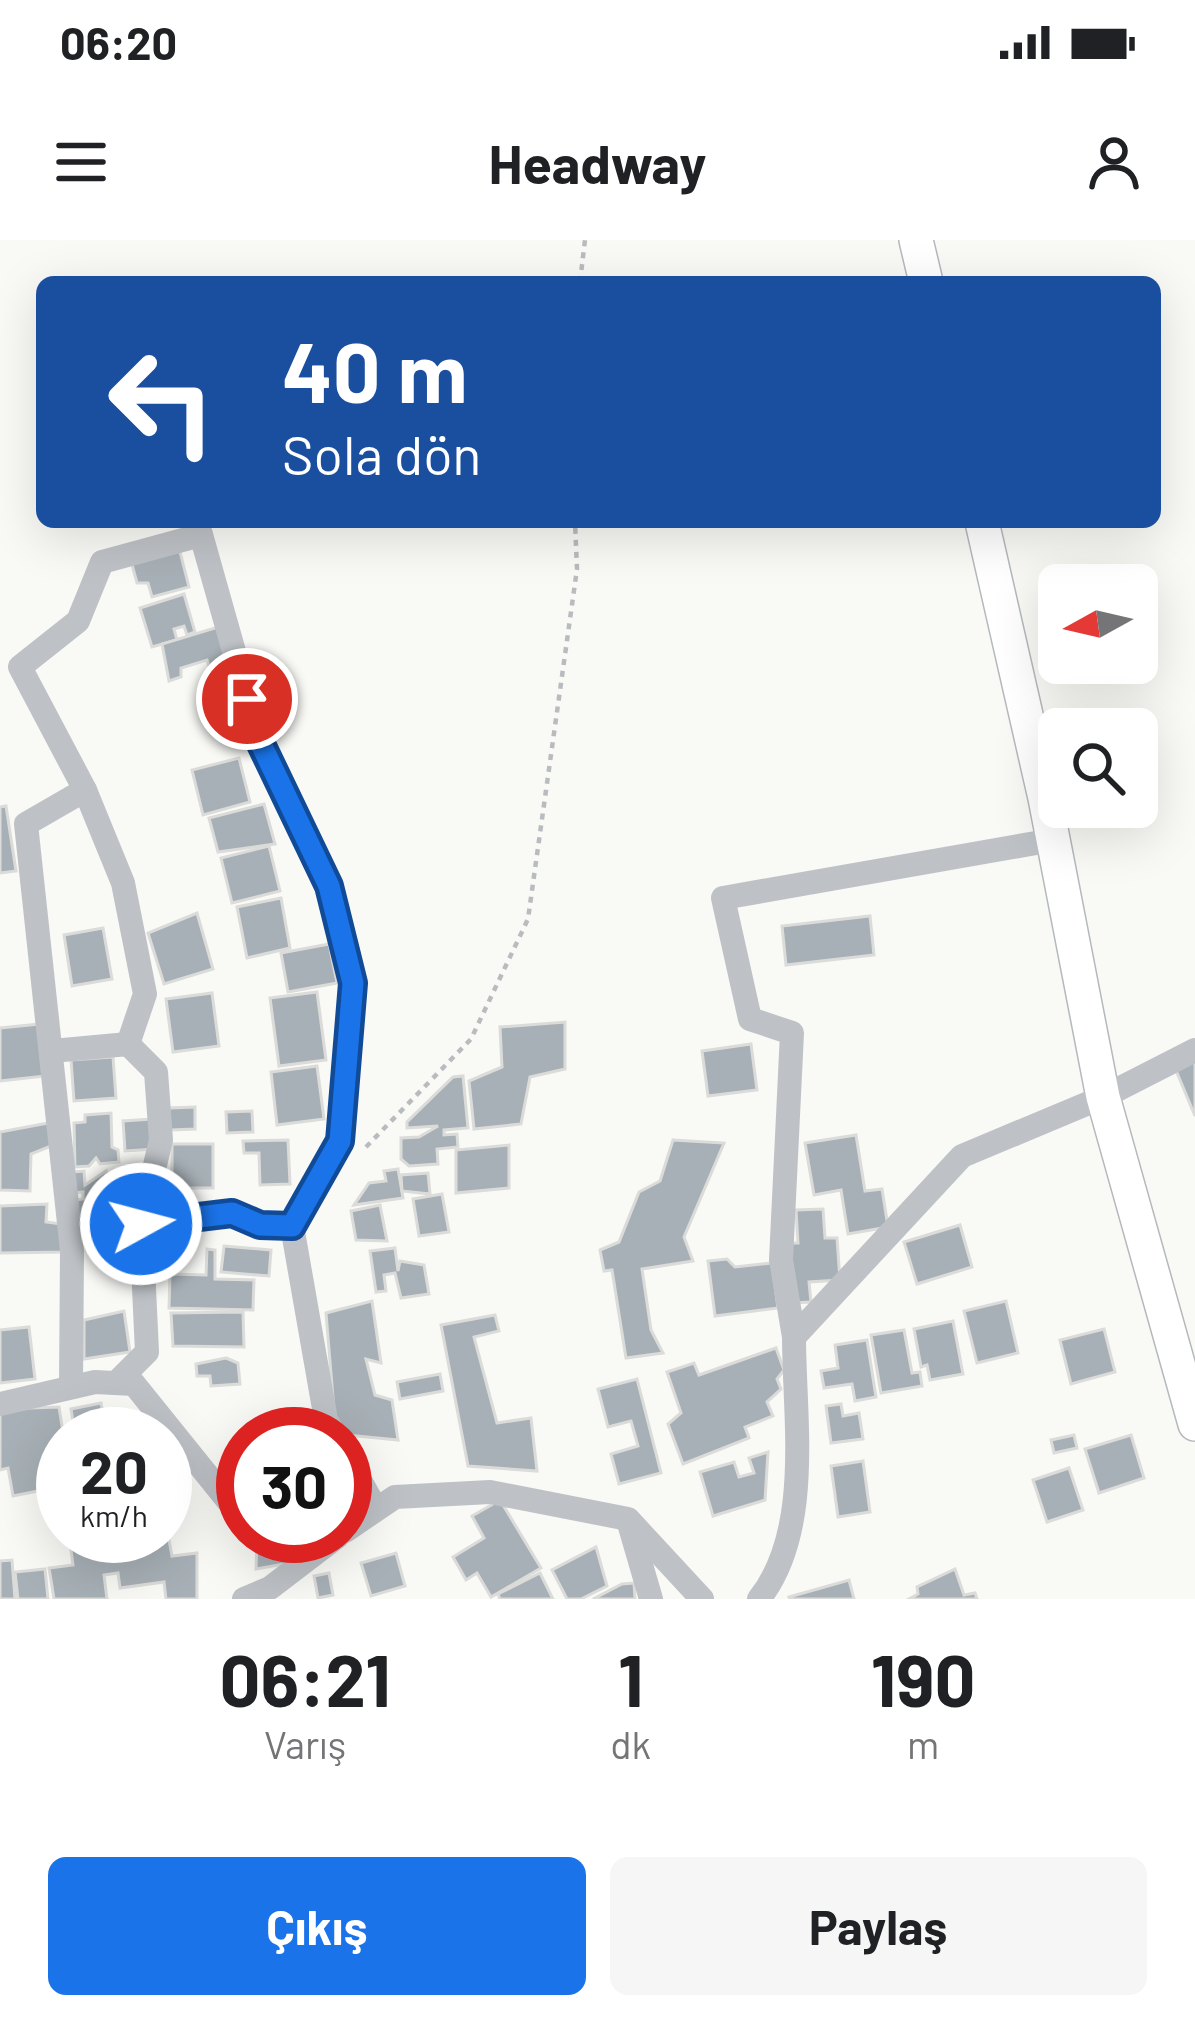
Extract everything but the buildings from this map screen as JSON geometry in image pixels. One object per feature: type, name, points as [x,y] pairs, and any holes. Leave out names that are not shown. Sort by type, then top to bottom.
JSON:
[{"type":"main road","points":[[916,240],[925,276]]},
{"type":"main road","points":[[983,528],[1054,840],[1103,1097],[1195,1424]]},
{"type":"street","points":[[128,1045],[145,994],[123,884],[86,790],[20,667],[78,621],[102,562],[199,528],[259,740],[329,886],[353,983],[340,1141],[292,1226],[324,1407]]},
{"type":"street","points":[[71,1386],[72,1251],[26,824],[86,790]]},
{"type":"street","points":[[759,1599],[771,1584],[795,1504],[794,1337],[782,1260],[793,1033],[749,1019],[723,898],[1054,840]]},
{"type":"street","points":[[52,1051],[128,1045],[156,1072],[161,1140],[141,1224],[147,1352],[116,1383]]},
{"type":"street","points":[[794,1337],[962,1156],[1103,1097],[1195,1050]]},
{"type":"street","points":[[141,1224],[232,1213],[260,1225],[292,1226]]},
{"type":"street","points":[[0,1404],[71,1386],[134,1384],[216,1486]]},
{"type":"street","points":[[372,1509],[395,1497],[490,1492],[628,1520],[702,1599]]},
{"type":"street","points":[[372,1502],[375,1507]]},
{"type":"street","points":[[628,1520],[651,1599]]},
{"type":"street","points":[[244,1599],[269,1588],[301,1563]]},
{"type":"path","points":[[581,276],[585,240]]},
{"type":"path","points":[[355,1158],[471,1040],[528,919],[574,592],[575,528]]},
{"type":"route","points":[[141,1224],[232,1213],[260,1225],[292,1226],[340,1141],[353,983],[329,886],[259,740],[247,699]]}]
